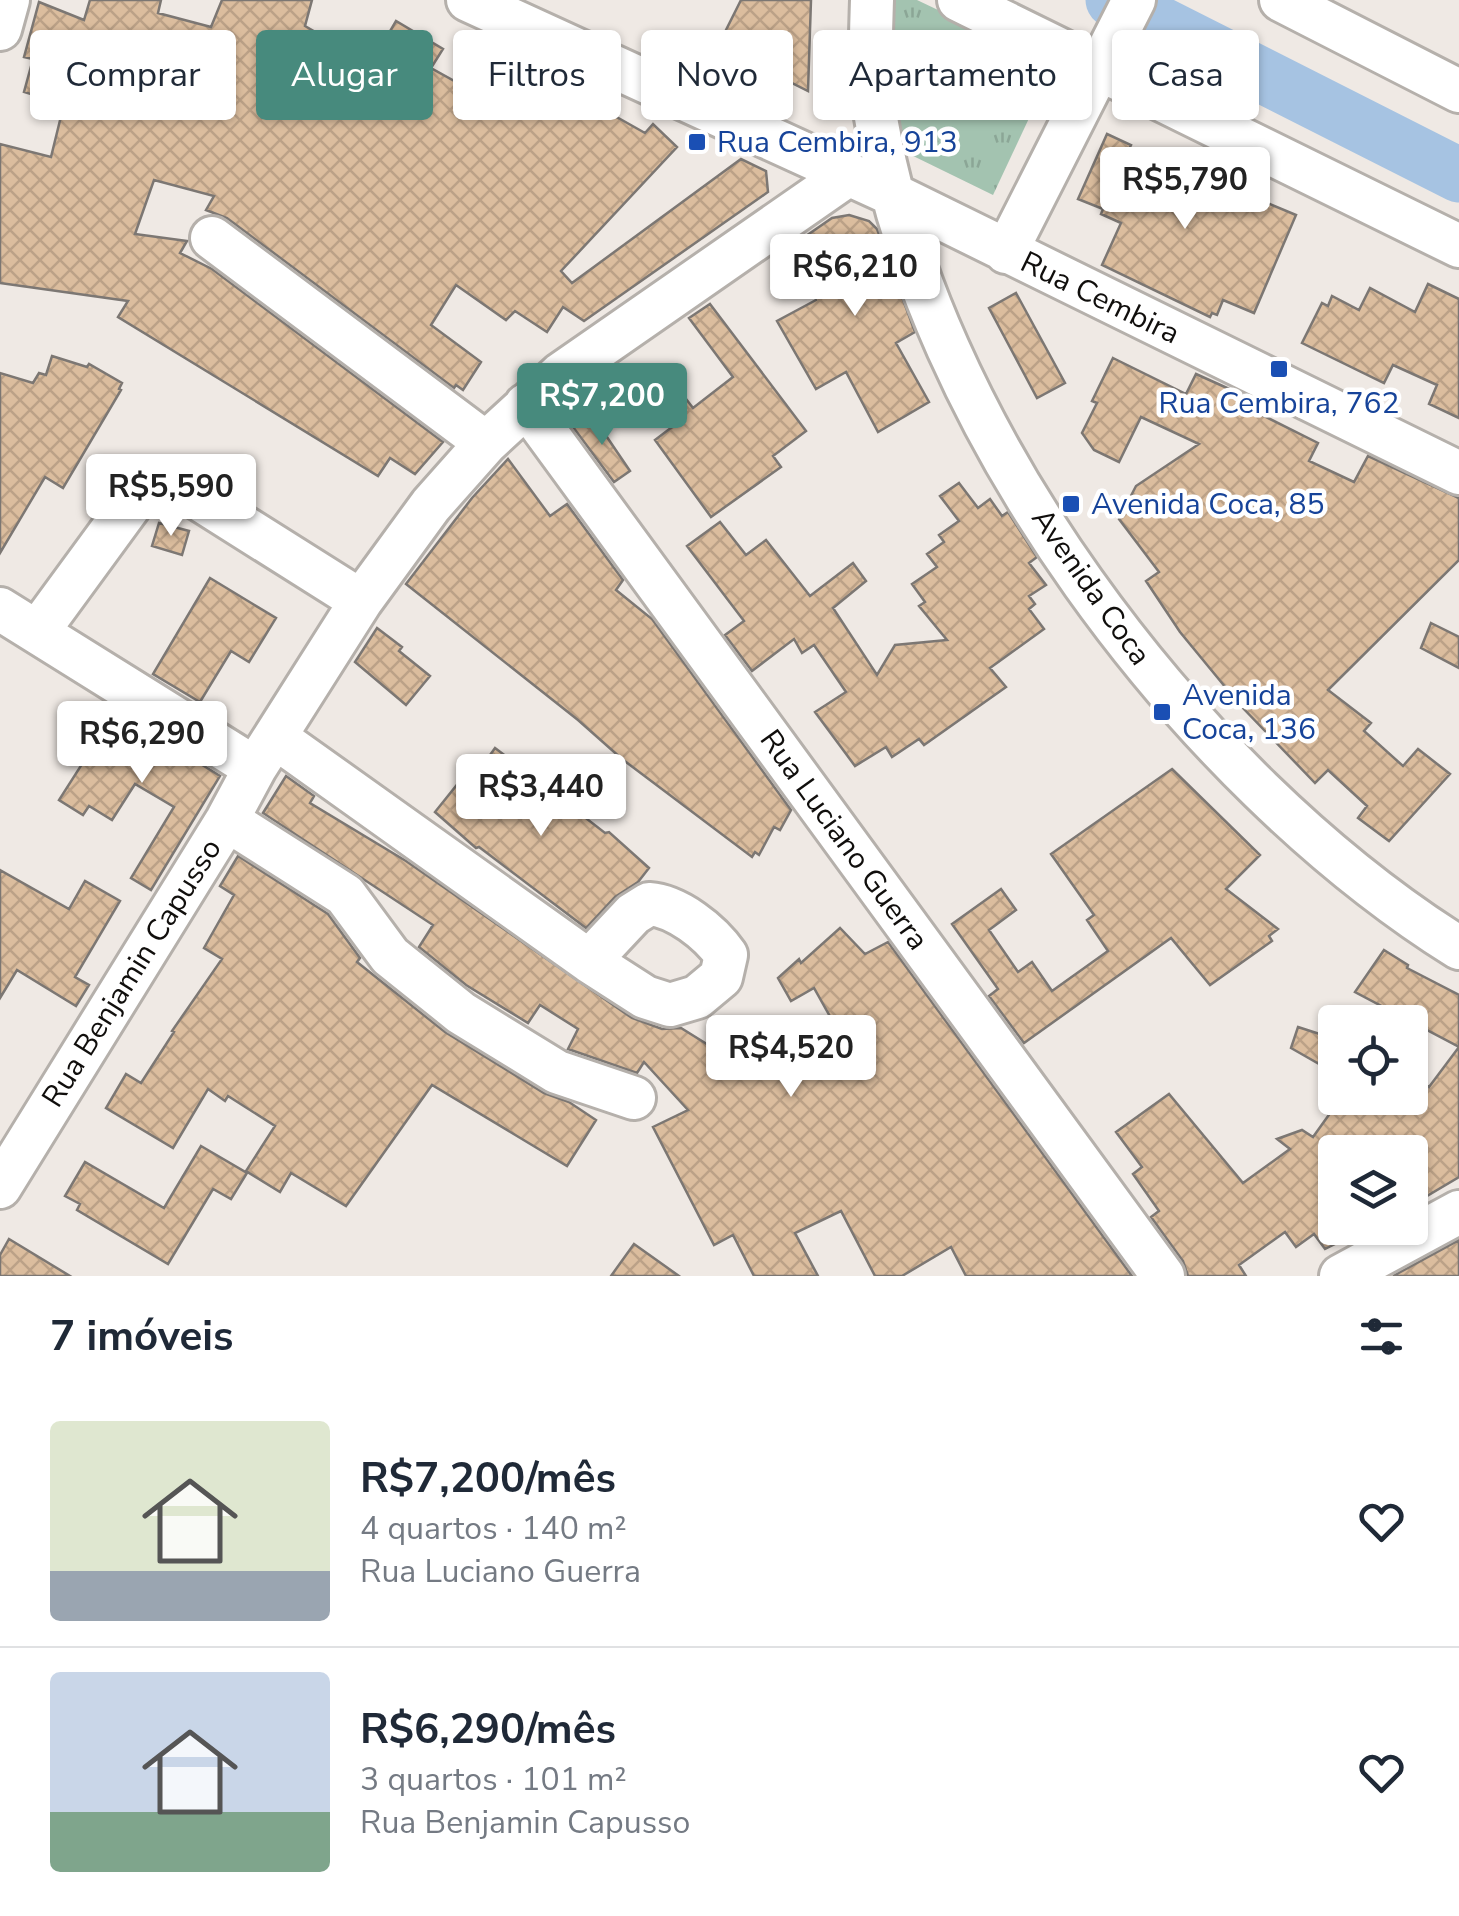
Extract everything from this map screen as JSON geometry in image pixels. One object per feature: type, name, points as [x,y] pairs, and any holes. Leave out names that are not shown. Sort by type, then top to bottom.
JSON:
[{"type":"street","points":[[0,29],[8,0]]},
{"type":"street","name":"Rua Cembira","points":[[468,0],[894,195],[1459,473]]},
{"type":"street","name":"Avenida Coca","points":[[872,0],[874,104],[912,257],[956,366],[1022,488],[1087,588],[1158,683],[1232,760],[1358,876],[1459,948]]},
{"type":"street","points":[[959,0],[1104,58],[1459,246]]},
{"type":"street","points":[[1006,252],[1134,0]]},
{"type":"street","points":[[1282,0],[1459,91]]},
{"type":"street","name":"Rua Benjamin Capusso","points":[[0,1187],[265,752],[362,601],[431,505],[486,442],[562,374],[849,174]]},
{"type":"street","points":[[212,238],[486,442]]},
{"type":"street","name":"Rua Luciano Guerra","points":[[526,405],[1163,1276]]},
{"type":"street","points":[[38,632],[139,493],[159,482],[177,484],[362,601]]},
{"type":"street","points":[[0,609],[265,752],[589,961]]},
{"type":"street","points":[[227,820],[345,896],[390,956],[461,1013],[557,1072],[634,1098]]},
{"type":"street","points":[[1341,1276],[1459,1212]]},
{"type":"green space","points":[[886,0],[917,0],[980,30],[888,30]]},
{"type":"green space","points":[[900,120],[1028,120],[993,195],[905,152]]},
{"type":"building","points":[[90,0],[161,0],[158,13],[211,27],[222,0],[312,0],[305,26],[312,30],[256,30],[256,120],[433,120],[433,69],[453,80],[453,120],[621,119],[645,133],[653,124],[677,147],[561,271],[572,283],[741,159],[766,171],[768,192],[584,321],[563,307],[547,332],[515,311],[506,320],[456,285],[431,325],[481,362],[463,390],[456,385],[454,388],[227,218],[206,210],[214,196],[154,180],[135,234],[187,241],[180,253],[212,269],[443,442],[415,474],[390,458],[378,476],[118,317],[128,301],[0,283],[0,144],[51,157],[60,120],[236,120],[236,30],[31,30],[39,2],[84,20]]},
{"type":"building","points":[[741,0],[811,0],[808,91],[793,84],[793,30],[726,30]]},
{"type":"building","points":[[396,21],[411,30],[391,30]]},
{"type":"building","points":[[30,35],[30,58],[24,57]]},
{"type":"building","points":[[433,43],[443,49],[433,65]]},
{"type":"building","points":[[30,70],[30,94],[24,92]]},
{"type":"building","points":[[1107,134],[1131,145],[1128,151],[1219,189],[1222,184],[1296,215],[1254,313],[1223,300],[1217,315],[1212,313],[1210,317],[1102,265],[1121,223],[1101,214],[1103,209],[1078,199]]},
{"type":"building","points":[[849,215],[869,221],[877,229],[915,332],[896,343],[929,402],[878,432],[846,372],[816,389],[777,321],[816,300],[793,245],[832,218]]},
{"type":"building","points":[[1428,284],[1459,299],[1459,418],[1429,404],[1437,385],[1393,365],[1384,383],[1302,343],[1322,303],[1328,306],[1332,296],[1359,310],[1370,288],[1415,312]]},
{"type":"building","points":[[1016,293],[1065,383],[1037,398],[989,308]]},
{"type":"building","points":[[710,304],[806,431],[773,456],[781,467],[711,517],[655,440],[676,424],[665,409],[683,395],[693,408],[733,377],[689,318]]},
{"type":"building","points":[[52,356],[87,367],[89,364],[122,383],[121,390],[63,488],[45,477],[0,553],[0,373],[33,383],[39,373],[46,375]]},
{"type":"building","points":[[1113,358],[1186,394],[1196,374],[1256,401],[1252,410],[1318,443],[1309,461],[1354,482],[1368,456],[1459,498],[1459,560],[1328,690],[1371,723],[1364,731],[1403,766],[1418,749],[1450,774],[1389,841],[1358,818],[1367,806],[1328,770],[1315,783],[1240,705],[1180,632],[1146,581],[1159,572],[1119,519],[1136,486],[1199,444],[1141,417],[1119,462],[1094,450],[1082,433]]},
{"type":"building","points":[[592,415],[630,471],[614,482],[573,427]]},
{"type":"building","points":[[508,459],[550,516],[567,504],[623,580],[616,590],[652,619],[791,810],[780,830],[774,827],[759,855],[755,852],[752,857],[622,759],[406,584],[472,498]]},
{"type":"building","points":[[959,483],[978,508],[990,499],[1002,516],[1008,512],[1037,557],[1029,563],[1046,585],[1029,596],[1035,604],[1029,609],[1044,629],[990,668],[1006,687],[924,745],[919,739],[892,757],[886,747],[855,766],[815,712],[846,692],[814,645],[802,653],[794,639],[752,671],[725,635],[744,621],[687,546],[720,522],[746,555],[766,540],[810,596],[853,563],[866,581],[833,608],[877,675],[895,645],[947,640],[919,606],[925,602],[912,584],[937,567],[927,554],[944,542],[939,535],[959,521],[940,496]]},
{"type":"building","points":[[159,523],[189,531],[182,555],[152,546]]},
{"type":"building","points":[[210,578],[276,618],[249,662],[231,651],[200,702],[153,674]]},
{"type":"building","points":[[1431,623],[1459,637],[1459,668],[1421,648]]},
{"type":"building","points":[[377,628],[430,676],[406,705],[355,662]]},
{"type":"building","points":[[116,711],[220,776],[151,890],[131,878],[174,807],[135,784],[112,820],[89,806],[83,815],[59,800]]},
{"type":"building","points":[[495,748],[511,760],[515,758],[534,773],[533,777],[605,833],[609,832],[649,868],[586,928],[476,848],[435,812],[460,781],[468,786]]},
{"type":"building","points":[[1172,769],[1260,855],[1226,889],[1278,929],[1269,936],[1272,941],[1210,985],[1171,938],[1024,1043],[989,996],[998,989],[952,924],[1001,889],[1016,910],[989,930],[1018,972],[1032,962],[1052,991],[1108,951],[1087,920],[1094,915],[1051,854]]},
{"type":"building","points":[[286,776],[314,796],[310,803],[406,861],[632,1018],[662,1029],[681,1028],[710,1046],[744,1025],[769,1071],[841,1036],[814,988],[791,1001],[778,978],[840,928],[865,954],[888,942],[1132,1276],[966,1276],[951,1247],[902,1276],[875,1276],[841,1211],[795,1233],[818,1276],[754,1276],[733,1235],[714,1245],[653,1127],[688,1110],[644,1062],[637,1073],[568,1049],[578,1029],[540,1005],[528,1023],[466,985],[419,947],[433,925],[263,813]]},
{"type":"building","points":[[238,856],[328,914],[360,958],[357,962],[445,1032],[596,1120],[567,1166],[432,1085],[346,1206],[291,1173],[280,1192],[246,1171],[275,1126],[228,1096],[225,1101],[208,1089],[173,1148],[106,1108],[126,1074],[141,1083],[222,959],[204,948],[234,895],[220,886]]},
{"type":"building","points":[[0,870],[69,909],[85,881],[120,901],[75,977],[89,985],[76,1006],[17,970],[0,998]]},
{"type":"building","points":[[1384,950],[1407,968],[1459,995],[1459,1047],[1428,1031],[1428,1005],[1380,1005],[1355,992]]},
{"type":"building","points":[[1298,1027],[1318,1033],[1318,1063],[1291,1048]]},
{"type":"building","points":[[1459,1047],[1459,1177],[1428,1195],[1428,1135],[1318,1135],[1318,1239],[1314,1234],[1296,1247],[1285,1232],[1239,1265],[1246,1276],[1188,1276],[1183,1261],[1151,1217],[1159,1211],[1133,1174],[1142,1167],[1116,1132],[1169,1094],[1243,1183],[1290,1149],[1277,1139],[1302,1130],[1313,1137],[1329,1115],[1428,1115],[1429,1087]]},
{"type":"building","points":[[201,1146],[247,1173],[231,1199],[213,1189],[168,1264],[77,1210],[80,1204],[65,1196],[85,1162],[164,1208]]},
{"type":"building","points":[[9,1239],[70,1276],[0,1276],[0,1255]]},
{"type":"building","points":[[1459,1240],[1459,1276],[1393,1276]]},
{"type":"building","points":[[634,1244],[679,1276],[611,1276]]},
{"type":"waterway","points":[[1113,0],[1459,175]]},
{"type":"place","name":"Rua Cembira, 913","points":[[697,142]]},
{"type":"place","name":"Rua Cembira, 762","points":[[1279,369]]},
{"type":"place","name":"Avenida Coca, 85","points":[[1071,504]]},
{"type":"place","name":"Avenida Coca, 136","points":[[1162,712]]}]
